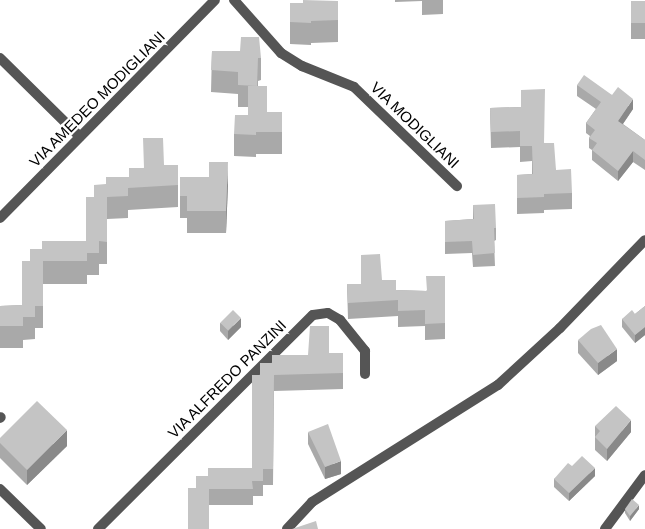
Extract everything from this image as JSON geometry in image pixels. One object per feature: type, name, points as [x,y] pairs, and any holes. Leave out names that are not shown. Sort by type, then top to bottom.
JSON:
[{"type":"street","name":"VIA AMEDEO MODIGLIANI","points":[[0,218],[215,0]]},
{"type":"street","name":"VIA MODIGLIANI","points":[[234,0],[281,53],[302,66],[354,87],[457,186]]},
{"type":"street","points":[[0,58],[80,138]]},
{"type":"street","points":[[287,529],[312,502],[498,385],[560,328],[645,240]]},
{"type":"street","name":"VIA ALFREDO PANZINI","points":[[98,529],[313,315],[328,313],[340,320],[365,351],[366,374]]},
{"type":"street","points":[[605,529],[645,475]]},
{"type":"street","points":[[0,489],[41,529]]},
{"type":"building","points":[[303,0],[338,1],[338,20],[311,21],[311,23],[290,22],[290,3],[303,3]]},
{"type":"building","points":[[631,1],[645,1],[645,23],[631,23]]},
{"type":"building","points":[[241,37],[259,37],[261,58],[258,58],[257,86],[238,85],[238,72],[211,70],[212,51],[240,51]]},
{"type":"building","points":[[584,75],[612,95],[618,87],[633,99],[618,121],[645,140],[645,160],[633,151],[618,171],[592,150],[597,143],[589,138],[595,130],[586,123],[601,102],[577,85]]},
{"type":"building","points":[[248,86],[267,86],[267,112],[282,112],[282,132],[256,132],[256,135],[234,134],[235,115],[248,115]]},
{"type":"building","points":[[545,89],[544,143],[554,143],[556,170],[571,169],[572,193],[544,194],[544,197],[517,198],[517,175],[533,174],[532,146],[520,146],[520,131],[491,132],[490,108],[521,107],[521,90]]},
{"type":"building","points":[[143,138],[163,138],[164,165],[178,165],[178,185],[128,188],[128,196],[107,197],[107,242],[99,241],[99,253],[87,253],[87,261],[43,261],[43,306],[35,306],[35,317],[23,317],[23,326],[0,326],[0,306],[22,305],[22,261],[30,261],[30,249],[42,249],[42,241],[86,241],[86,197],[94,197],[94,185],[106,184],[106,177],[129,177],[129,168],[144,168]]},
{"type":"building","points":[[209,162],[228,162],[226,211],[187,211],[187,196],[180,196],[180,177],[209,177]]},
{"type":"building","points":[[495,204],[495,253],[473,255],[472,241],[445,242],[445,221],[474,219],[473,205]]},
{"type":"building","points":[[380,254],[382,280],[396,280],[396,290],[427,291],[426,276],[445,276],[445,323],[425,324],[425,310],[398,311],[398,300],[348,303],[347,284],[361,284],[361,255]]},
{"type":"building","points":[[645,306],[645,327],[635,335],[622,319],[632,310],[635,314]]},
{"type":"building","points":[[233,310],[241,318],[228,331],[220,323]]},
{"type":"building","points":[[601,325],[617,349],[598,363],[578,340],[591,329]]},
{"type":"building","points":[[310,326],[329,326],[329,353],[343,353],[343,373],[274,375],[273,469],[263,469],[263,481],[252,481],[253,489],[209,489],[209,529],[188,529],[188,488],[196,488],[196,476],[208,476],[208,468],[252,468],[252,375],[260,375],[260,363],[272,363],[272,355],[308,355]]},
{"type":"building","points":[[37,401],[67,430],[27,470],[0,443],[0,438]]},
{"type":"building","points":[[616,406],[631,420],[607,449],[595,437],[600,431],[595,426]]},
{"type":"building","points":[[328,424],[341,461],[325,467],[308,432]]},
{"type":"building","points":[[582,456],[595,468],[569,493],[554,479],[568,463],[572,466]]},
{"type":"building","points":[[632,499],[639,505],[630,516],[625,509]]},
{"type":"building","points":[[316,521],[318,529],[292,529]]}]
